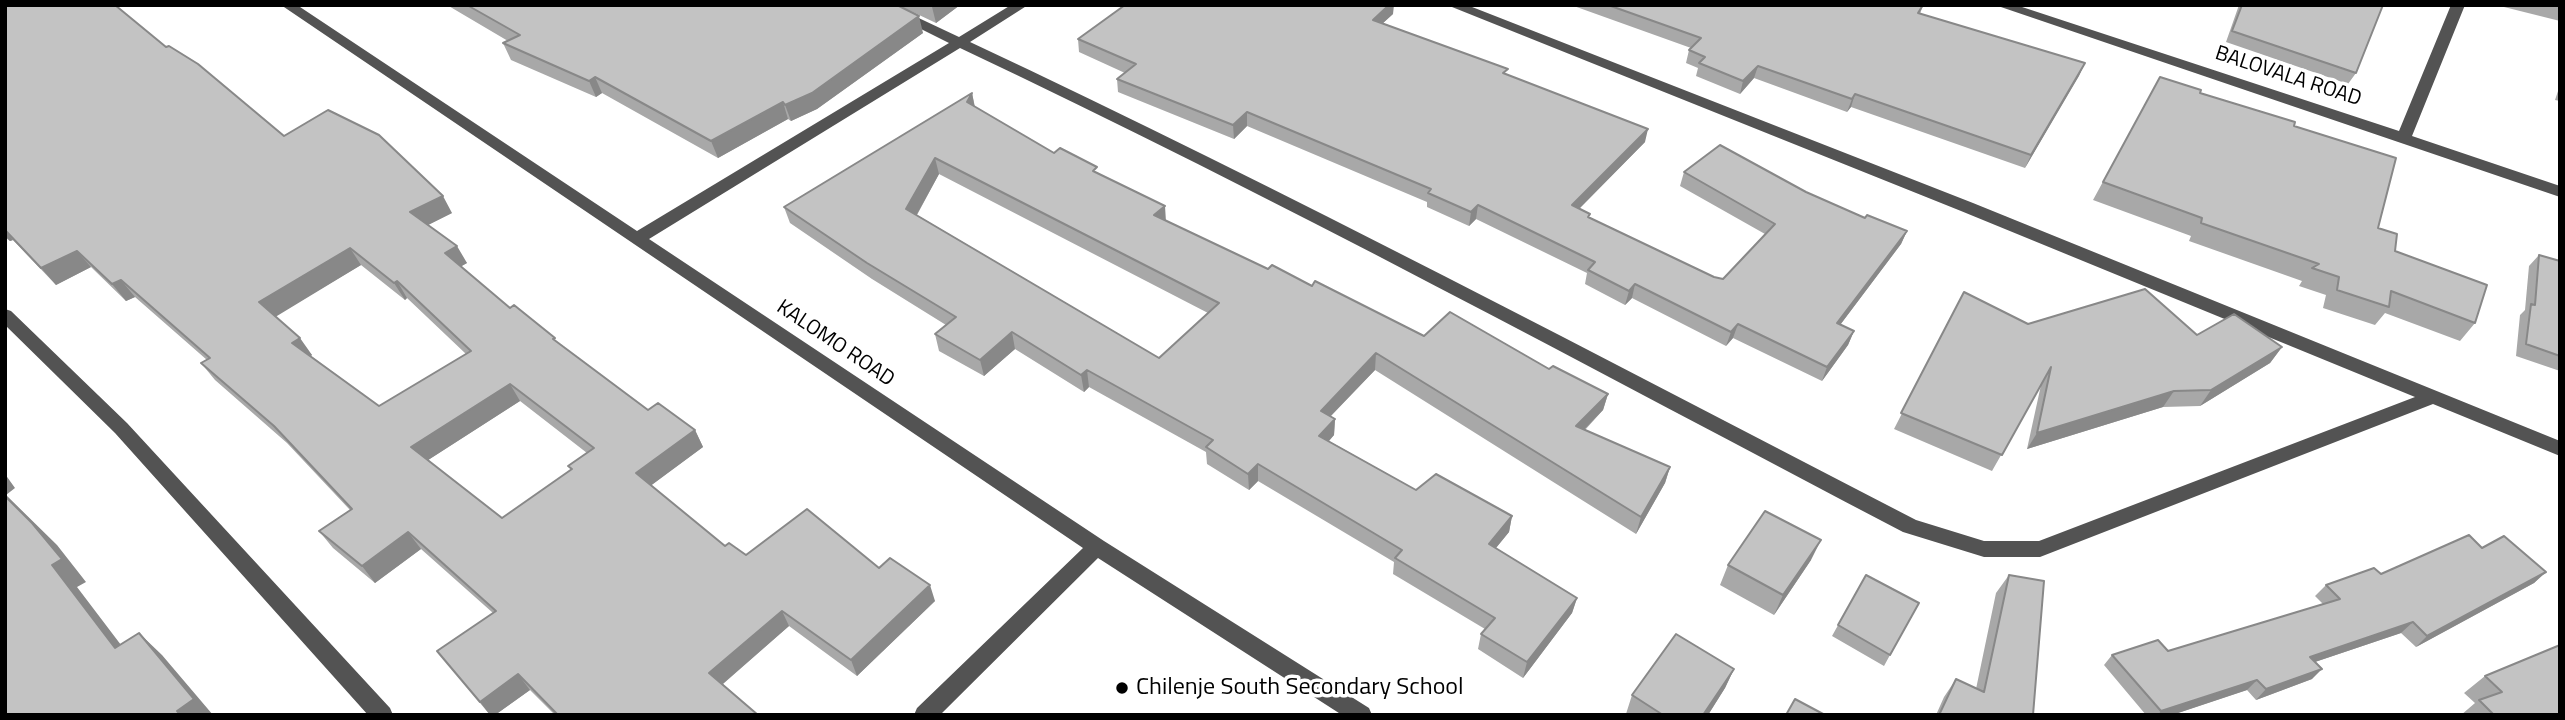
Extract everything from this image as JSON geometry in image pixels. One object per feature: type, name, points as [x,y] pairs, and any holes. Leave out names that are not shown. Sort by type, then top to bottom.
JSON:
[{"type":"street","name":"KALOMO ROAD","points":[[288,5],[1097,547],[1361,715]]},
{"type":"street","points":[[880,5],[1080,100],[1345,232],[1898,520],[1984,549],[2040,549],[2431,398]]},
{"type":"street","points":[[638,238],[1021,5]]},
{"type":"street","points":[[1454,5],[1967,207],[2560,449]]},
{"type":"street","name":"BALOVALA ROAD","points":[[2002,5],[2560,192]]},
{"type":"street","points":[[2404,138],[2458,5]]},
{"type":"street","points":[[5,315],[121,428],[382,715]]},
{"type":"street","points":[[925,715],[1097,547]]},
{"type":"building","points":[[5,5],[115,5],[166,47],[169,46],[198,64],[284,136],[328,110],[379,135],[443,196],[410,212],[457,246],[445,253],[510,308],[514,305],[555,338],[553,339],[648,410],[658,403],[695,430],[636,473],[725,546],[729,543],[746,555],[807,509],[879,568],[890,558],[930,585],[851,660],[782,611],[709,673],[758,715],[558,715],[518,674],[480,702],[437,651],[496,611],[408,532],[362,566],[319,531],[352,509],[274,426],[201,363],[210,358],[121,280],[112,284],[77,251],[41,268],[5,230]],"holes":[[[350,248],[394,283],[397,281],[471,351],[379,406],[292,343],[300,338],[259,302]],[[510,384],[594,448],[568,466],[572,469],[502,518],[411,447]]]},
{"type":"building","points":[[467,5],[897,5],[919,16],[812,93],[785,105],[783,102],[711,141],[595,77],[589,81],[503,43],[520,35]]},
{"type":"building","points":[[1125,5],[1389,5],[1373,20],[1508,69],[1503,73],[1648,129],[1572,205],[1590,214],[1588,217],[1714,277],[1723,279],[1775,224],[1684,172],[1720,145],[1806,192],[1865,218],[1867,215],[1907,231],[1837,323],[1854,331],[1827,367],[1738,324],[1731,332],[1635,284],[1629,291],[1588,270],[1595,262],[1478,205],[1471,212],[1428,193],[1431,189],[1247,112],[1233,125],[1117,79],[1136,64],[1078,39]]},
{"type":"building","points":[[1608,5],[1923,5],[1918,13],[2085,63],[2031,155],[1855,94],[1852,99],[1758,66],[1743,81],[1699,63],[1705,57],[1689,50],[1701,38]]},
{"type":"building","points":[[2242,5],[2383,5],[2356,73],[2232,31]]},
{"type":"building","points":[[2160,77],[2201,90],[2200,93],[2295,122],[2294,126],[2396,158],[2378,228],[2397,234],[2395,251],[2487,285],[2475,323],[2391,291],[2389,307],[2337,290],[2339,277],[2312,268],[2319,264],[2201,223],[2202,218],[2103,182]]},
{"type":"building","points":[[972,93],[967,102],[1054,153],[1060,148],[1097,167],[1093,171],[1165,206],[1154,215],[1268,269],[1272,265],[1312,286],[1315,281],[1424,336],[1450,312],[1549,369],[1553,366],[1608,394],[1576,426],[1670,467],[1641,517],[1376,353],[1321,411],[1335,419],[1319,436],[1416,490],[1436,474],[1512,516],[1489,544],[1577,598],[1527,662],[1481,634],[1495,618],[1395,558],[1402,550],[1258,464],[1248,474],[1206,447],[1213,440],[1087,370],[1081,375],[1012,332],[980,360],[935,334],[956,317],[867,263],[784,207]],"holes":[[[935,158],[1219,303],[1159,358],[906,209]]]},
{"type":"building","points":[[2539,255],[2560,261],[2560,356],[2526,344],[2531,304],[2535,305]]},
{"type":"building","points":[[2145,289],[2197,335],[2234,314],[2282,347],[2211,390],[2174,391],[2037,433],[2051,367],[2002,455],[1901,413],[1964,292],[2028,324]]},
{"type":"building","points":[[5,496],[62,559],[52,565],[115,648],[139,633],[194,699],[177,711],[180,715],[5,715]]},
{"type":"building","points":[[1765,511],[1821,540],[1783,595],[1728,565]]},
{"type":"building","points":[[2469,535],[2482,548],[2504,536],[2546,572],[2427,636],[2413,622],[2310,657],[2322,669],[2266,689],[2257,680],[2161,711],[2112,655],[2158,640],[2168,651],[2340,599],[2326,585],[2374,568],[2381,574]]},
{"type":"building","points":[[1866,575],[1919,603],[1890,655],[1838,625]]},
{"type":"building","points":[[2009,575],[2044,581],[2033,715],[1939,715],[1956,679],[1984,692]]},
{"type":"building","points":[[1676,634],[1734,669],[1703,715],[1663,715],[1632,695]]},
{"type":"building","points":[[2560,645],[2560,715],[2494,715],[2479,700],[2502,692],[2485,676]]},
{"type":"building","points":[[1795,699],[1825,715],[1786,715]]},
{"type":"place","name":"Chilenje South Secondary School","points":[[1122,688]]}]
